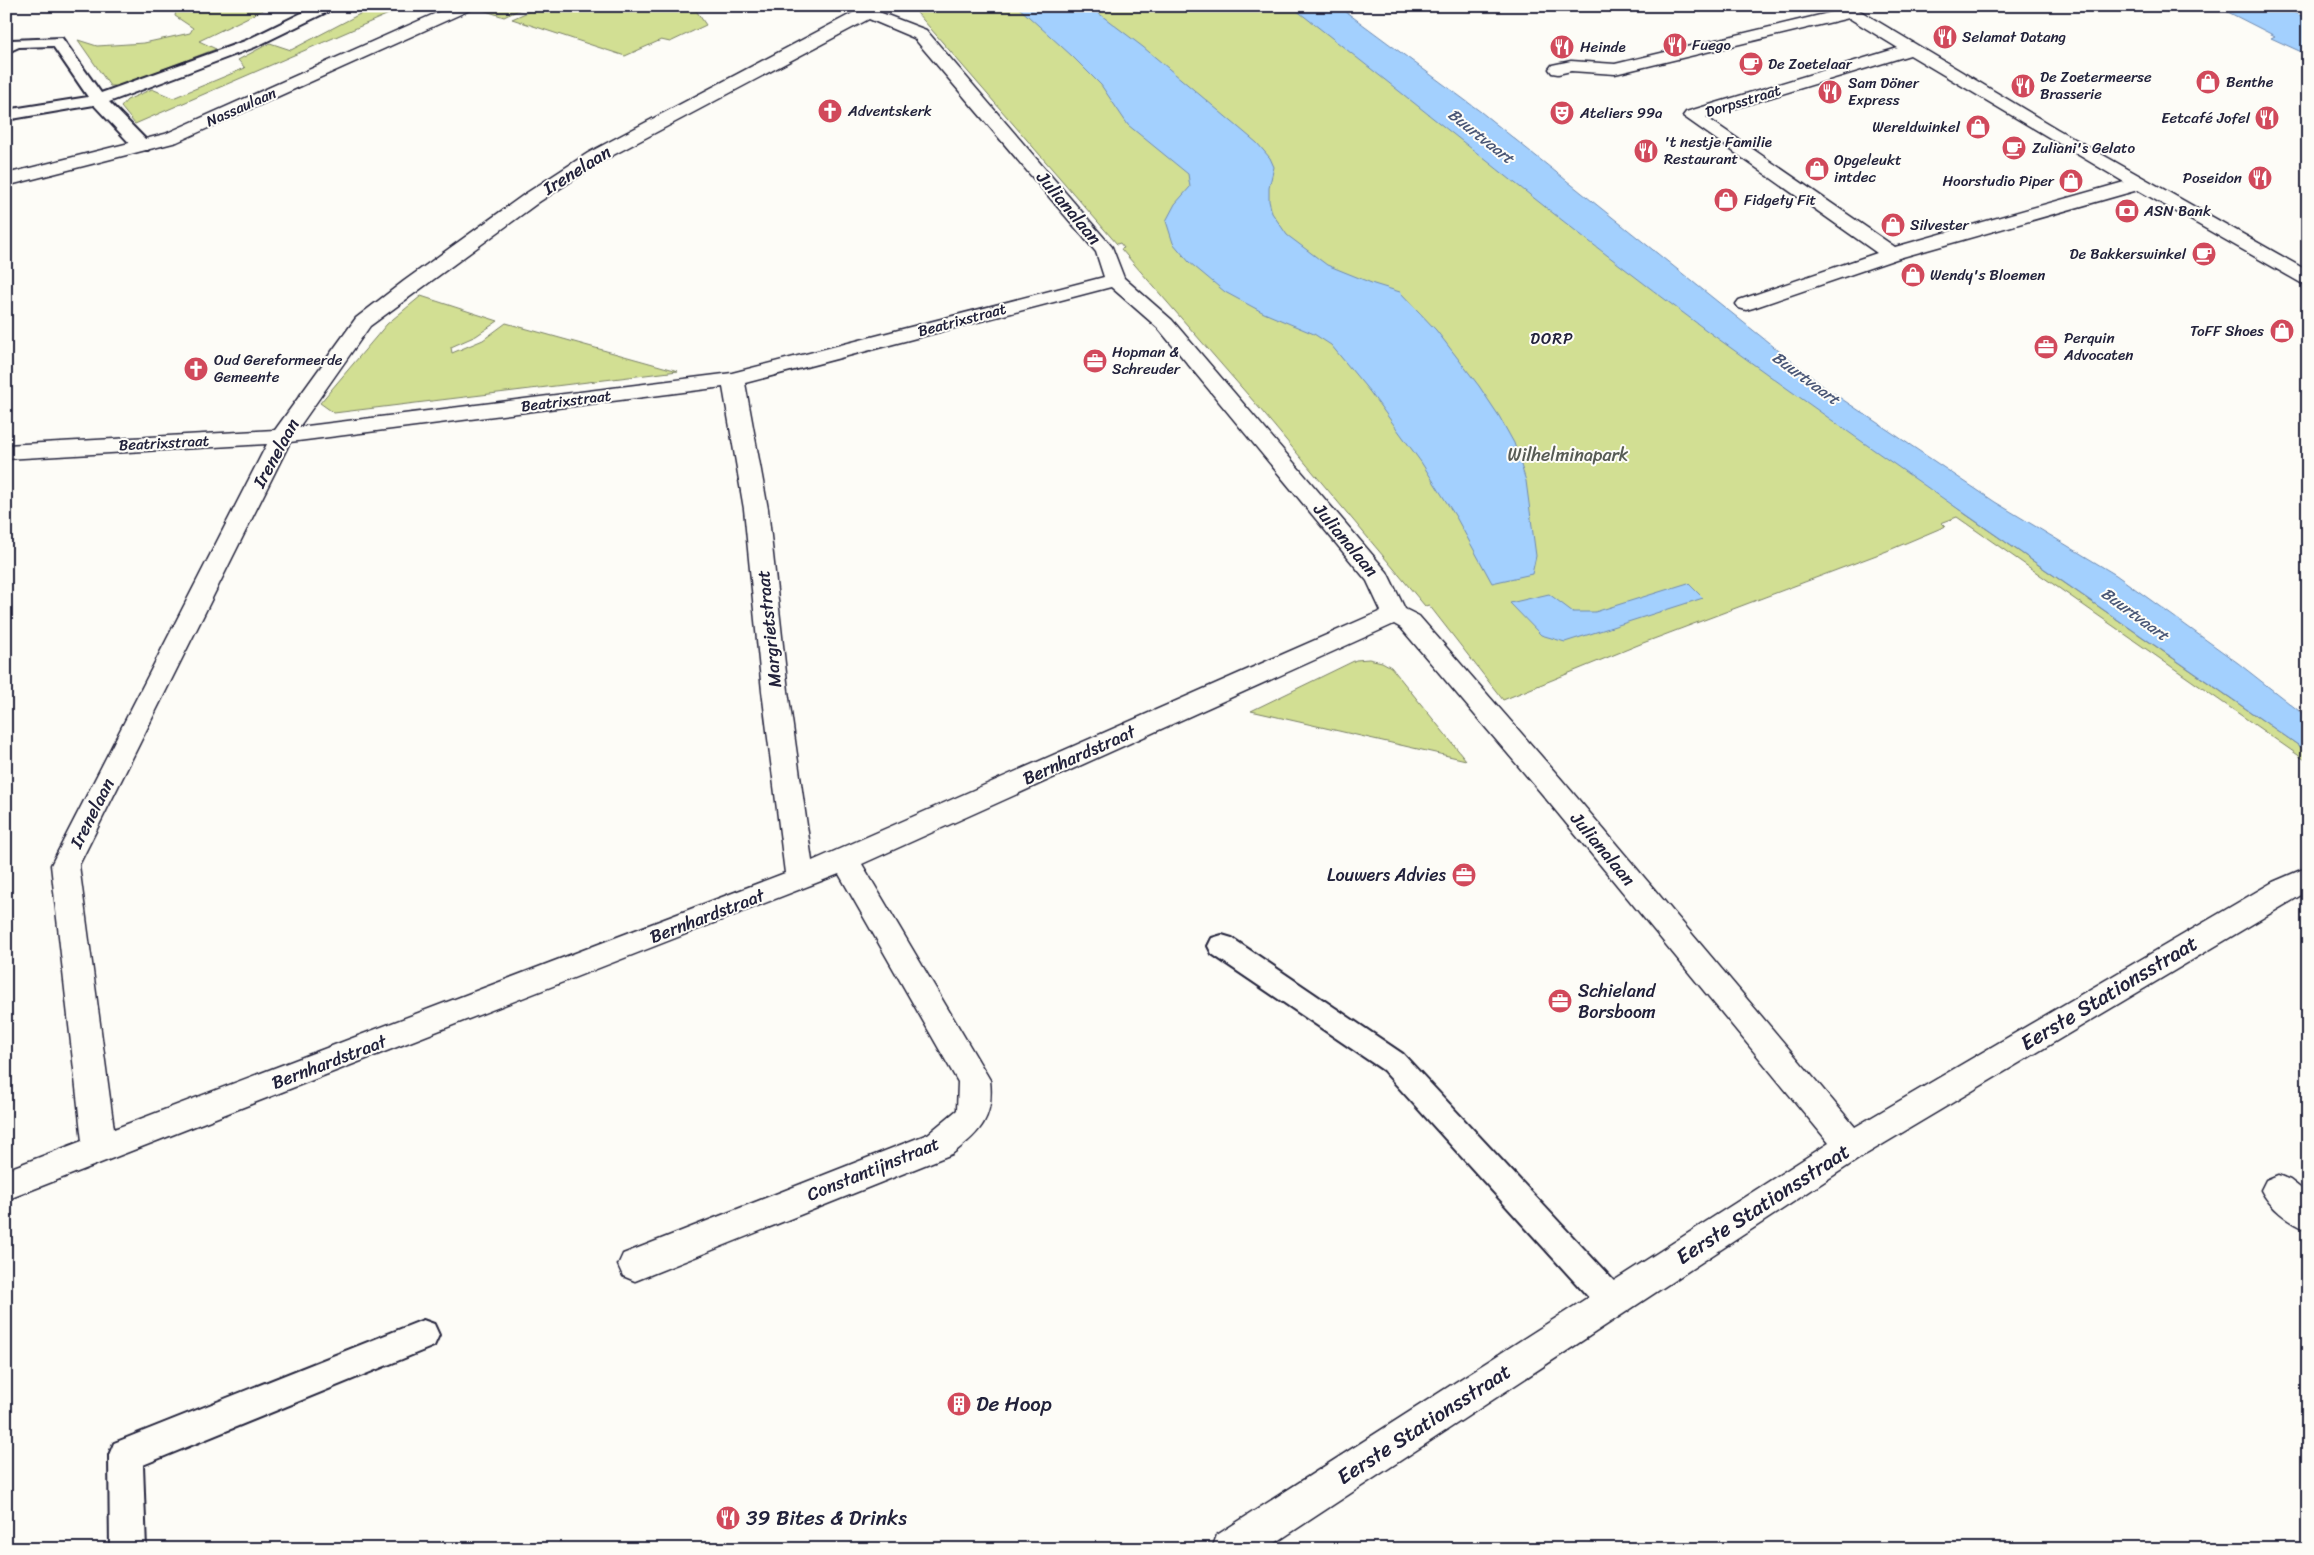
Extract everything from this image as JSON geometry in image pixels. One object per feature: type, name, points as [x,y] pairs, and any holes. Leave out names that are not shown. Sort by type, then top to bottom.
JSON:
[{"type":"street","name":"Nassaulaan","points":[[6,180],[171,138],[466,6]]},
{"type":"street","points":[[1558,69],[1571,66],[1615,69],[1845,9],[2140,184],[2308,279]]},
{"type":"street","name":"Julianalaan","points":[[872,10],[920,34],[1105,250],[1115,280],[1165,324],[1378,578],[1395,614],[1410,622],[1552,787],[1850,1146]]},
{"type":"street","name":"Irenelaan","points":[[100,1150],[65,866],[282,436],[363,322],[411,285],[532,198],[595,157],[872,10]]},
{"type":"street","name":"Dorpsstraat","points":[[1892,254],[1692,116],[1912,49]]},
{"type":"street","points":[[1746,304],[1892,254],[2140,184]]},
{"type":"street","name":"Beatrixstraat","points":[[6,452],[282,436],[406,422],[733,379],[1115,280]]},
{"type":"street","name":"Margrietstraat","points":[[733,379],[756,509],[775,691],[800,880]]},
{"type":"street","name":"Bernhardstraat","points":[[6,1185],[800,880],[1395,614]]},
{"type":"street","name":"Constantijnstraat","points":[[635,1265],[940,1144],[967,1124],[977,1102],[974,1080],[845,860]]},
{"type":"street","name":"Eerste Stationsstraat","points":[[1231,1549],[1614,1302],[1850,1146],[2282,890],[2308,878]]},
{"type":"street","points":[[2278,1190],[2308,1215]]},
{"type":"lane","points":[[6,115],[98,100],[250,44],[328,6]]},
{"type":"lane","points":[[6,48],[16,43],[57,41],[98,100],[142,146]]},
{"type":"lane","points":[[1222,946],[1393,1062],[1614,1302]]},
{"type":"lane","points":[[128,1549],[126,1455],[424,1335]]},
{"type":"green space","points":[[177,6],[271,6],[199,41],[216,49],[119,86],[110,86],[78,40],[97,46],[144,43],[190,33],[193,28],[175,16]]},
{"type":"green space","points":[[375,6],[407,6],[135,124],[121,107],[127,100],[152,89],[173,98],[245,68],[238,60],[270,43],[291,50]]},
{"type":"green space","points":[[490,6],[527,6],[504,17],[483,10]]},
{"type":"green space","points":[[541,6],[693,6],[706,25],[670,42],[661,40],[625,56],[512,19]]},
{"type":"green space","name":"Wilhelminapark","points":[[911,6],[1303,6],[1965,514],[2308,752],[2308,762],[1957,517],[1941,523],[1946,526],[1887,551],[1643,643],[1503,700],[1429,605],[1425,606],[1255,403],[1121,249],[1124,248],[1120,243],[1117,244]]},
{"type":"green space","points":[[421,296],[498,321],[476,336],[451,347],[452,353],[483,340],[506,323],[678,371],[334,413],[320,403],[387,324]]},
{"type":"green space","points":[[1369,659],[1382,662],[1391,667],[1466,760],[1251,711],[1356,660]]},
{"type":"water","points":[[1017,6],[1089,6],[1143,47],[1257,143],[1270,158],[1274,167],[1269,188],[1269,201],[1272,213],[1287,235],[1327,265],[1374,284],[1400,292],[1436,330],[1479,386],[1514,443],[1526,481],[1536,556],[1532,574],[1492,583],[1456,517],[1421,462],[1370,392],[1331,345],[1314,334],[1264,313],[1225,292],[1189,262],[1173,243],[1166,221],[1175,204],[1190,187],[1188,174],[1128,125],[1101,85]]},
{"type":"water","name":"Buurtvaart","points":[[1291,6],[1338,6],[1481,112],[1824,387],[1995,502],[2116,575],[2238,663],[2308,718],[2308,752],[1930,490],[1706,330],[1549,210]]},
{"type":"water","points":[[2216,6],[2280,6],[2308,19],[2308,55],[2271,38],[2275,36]]},
{"type":"water","points":[[1688,583],[1703,598],[1565,642],[1541,635],[1510,603],[1549,594],[1573,612],[1595,612]]},
{"type":"place","name":"Selamat Datang","points":[[1945,37]]},
{"type":"place","name":"Fuego","points":[[1675,45]]},
{"type":"place","name":"Heinde","points":[[1562,47]]},
{"type":"place","name":"De Zoetelaar","points":[[1751,64]]},
{"type":"place","name":"Benthe","points":[[2208,82]]},
{"type":"place","name":"De Zoetermeerse Brasserie","points":[[2023,86]]},
{"type":"place","name":"Sam Döner Express","points":[[1830,92]]},
{"type":"place","name":"Adventskerk","points":[[830,111]]},
{"type":"place","name":"Ateliers 99a","points":[[1562,113]]},
{"type":"place","name":"Eetcafé Jofel","points":[[2267,118]]},
{"type":"place","name":"Wereldwinkel","points":[[1978,127]]},
{"type":"place","name":"Zuliani's Gelato","points":[[2014,148]]},
{"type":"place","name":"'t nestje Familie Restaurant","points":[[1646,151]]},
{"type":"place","name":"Opgeleukt intdec","points":[[1817,169]]},
{"type":"place","name":"Poseidon","points":[[2260,178]]},
{"type":"place","name":"Hoorstudio Piper","points":[[2071,181]]},
{"type":"place","name":"Fidgety Fit","points":[[1726,200]]},
{"type":"place","name":"ASN Bank","points":[[2127,211]]},
{"type":"place","name":"Silvester","points":[[1893,225]]},
{"type":"place","name":"De Bakkerswinkel","points":[[2204,254]]},
{"type":"place","name":"Wendy's Bloemen","points":[[1913,275]]},
{"type":"place","name":"ToFF Shoes","points":[[2282,331]]},
{"type":"place","name":"Perquin Advocaten","points":[[2046,347]]},
{"type":"place","name":"Hopman & Schreuder","points":[[1095,361]]},
{"type":"place","name":"Oud Gereformeerde Gemeente","points":[[196,369]]},
{"type":"place","name":"Louwers Advies","points":[[1464,875]]},
{"type":"place","name":"Schieland Borsboom","points":[[1560,1001]]},
{"type":"place","name":"De Hoop","points":[[959,1404]]},
{"type":"place","name":"39 Bites & Drinks","points":[[728,1518]]},
{"type":"district","name":"DORP","points":[[1552,338]]}]
